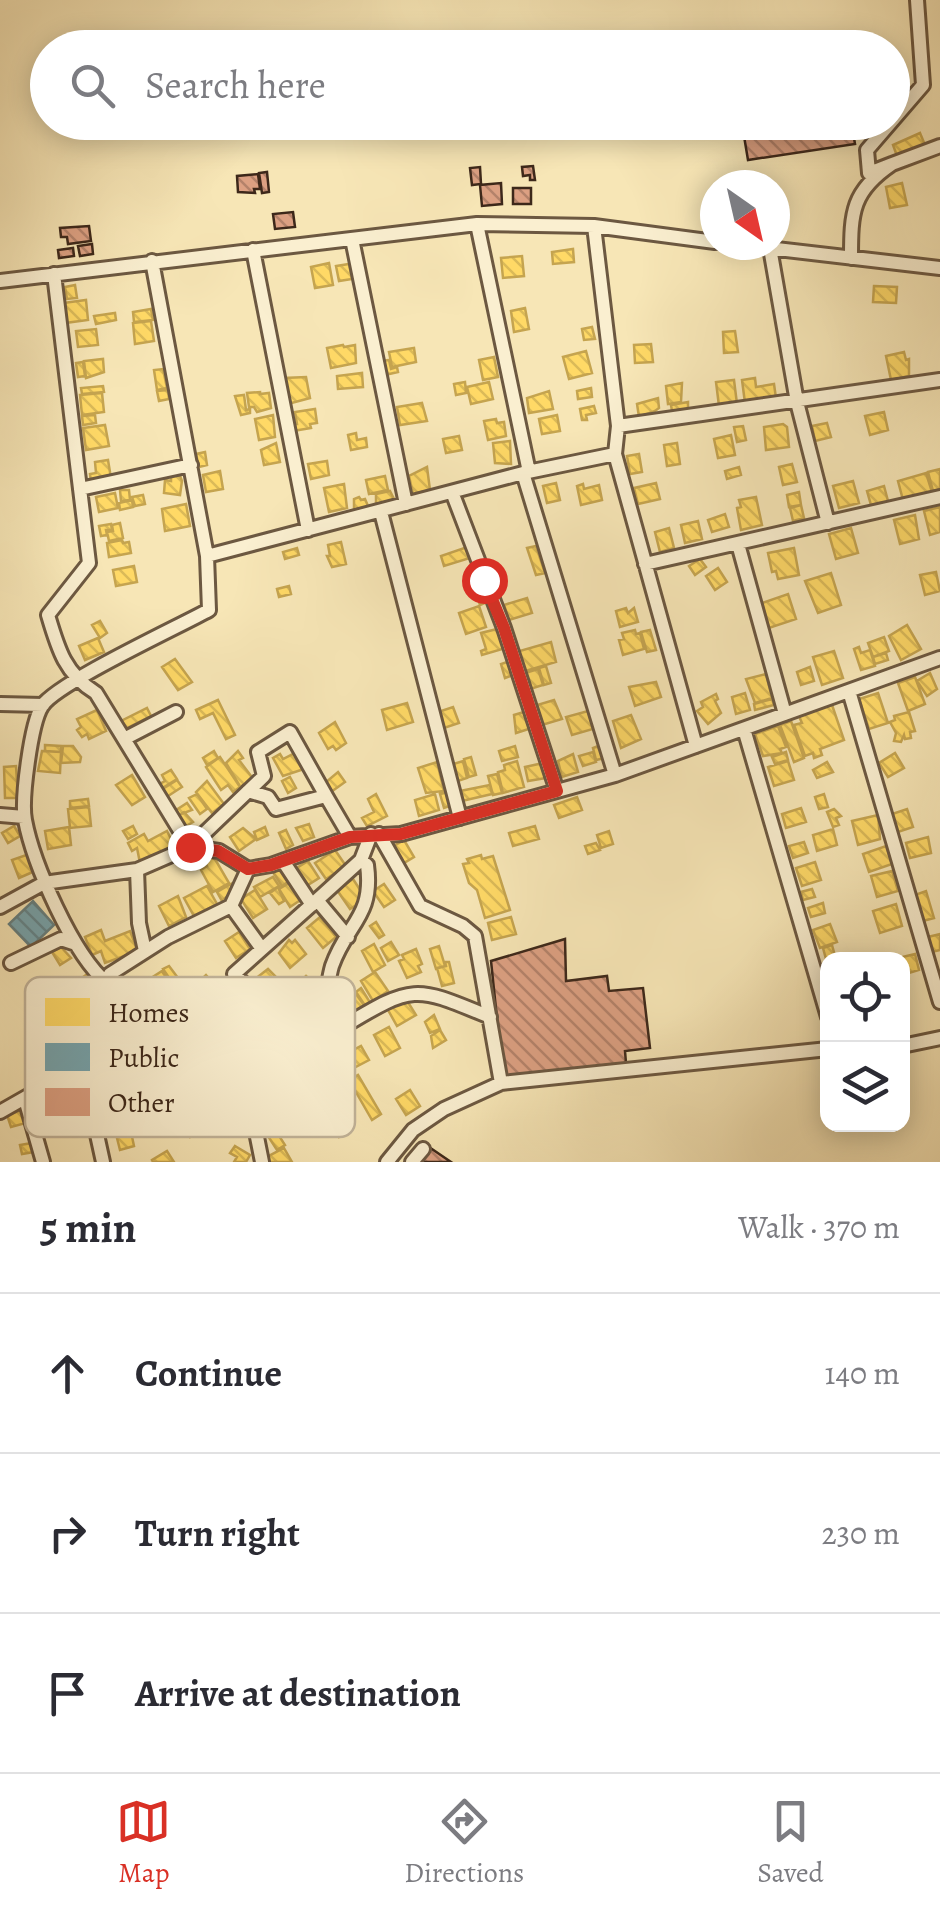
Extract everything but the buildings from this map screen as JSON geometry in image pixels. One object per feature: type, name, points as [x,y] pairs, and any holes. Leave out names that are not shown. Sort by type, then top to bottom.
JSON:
[{"type":"street","points":[[910,102],[923,85],[917,0]]},
{"type":"street","points":[[877,140],[867,150],[869,173],[940,146]]},
{"type":"street","points":[[851,258],[856,196],[892,164]]},
{"type":"street","points":[[477,224],[526,473],[615,775]]},
{"type":"street","points":[[0,281],[477,224],[594,226],[700,240]]},
{"type":"street","points":[[594,226],[618,426],[615,454],[696,746]]},
{"type":"street","points":[[352,239],[406,504]]},
{"type":"street","points":[[253,250],[308,530]]},
{"type":"street","points":[[790,250],[940,268]]},
{"type":"street","points":[[772,260],[797,402],[828,524]]},
{"type":"street","points":[[104,977],[76,944],[44,883],[24,817],[34,731],[43,705],[76,681],[209,610],[207,556],[152,262]]},
{"type":"street","points":[[54,274],[88,563],[48,614],[56,642],[76,681],[96,693],[190,847]]},
{"type":"street","points":[[618,426],[940,380]]},
{"type":"street","points":[[207,556],[526,473],[615,454]]},
{"type":"street","points":[[80,489],[191,465]]},
{"type":"street","points":[[452,492],[504,628],[557,791]]},
{"type":"street","points":[[644,564],[940,496]]},
{"type":"street","points":[[381,512],[460,818]]},
{"type":"street","points":[[738,544],[785,714]]},
{"type":"street","points":[[190,847],[218,851],[248,869],[350,837],[401,834],[615,775],[940,658]]},
{"type":"street","points":[[849,691],[940,1002]]},
{"type":"street","points":[[0,704],[43,705]]},
{"type":"street","points":[[124,739],[176,712]]},
{"type":"street","points":[[744,729],[820,990]]},
{"type":"street","points":[[0,907],[44,883],[137,870],[190,847],[264,776],[258,752],[290,732],[350,837]]},
{"type":"street","points":[[248,791],[268,797],[276,810],[326,796]]},
{"type":"street","points":[[0,815],[24,817]]},
{"type":"street","points":[[237,977],[234,974],[361,860],[375,834]]},
{"type":"street","points":[[375,834],[420,906],[464,926],[475,936],[501,1083]]},
{"type":"street","points":[[330,977],[332,965],[371,891],[367,864],[361,860]]},
{"type":"street","points":[[282,861],[348,937]]},
{"type":"street","points":[[106,977],[145,951],[230,906],[248,869]]},
{"type":"street","points":[[137,870],[139,923],[145,951]]},
{"type":"street","points":[[230,906],[262,949]]},
{"type":"street","points":[[11,963],[61,939],[76,944]]},
{"type":"street","points":[[355,1020],[388,1000],[416,992],[434,994],[490,1017]]},
{"type":"street","points":[[910,1044],[940,1038]]},
{"type":"street","points":[[387,1162],[412,1130],[444,1109],[501,1083],[820,1050]]},
{"type":"street","points":[[0,1112],[25,1099]]},
{"type":"street","points":[[36,1137],[44,1162]]},
{"type":"street","points":[[98,1137],[103,1162]]},
{"type":"street","points":[[412,1162],[423,1149]]},
{"type":"route","points":[[190,847],[218,851],[248,869],[271,865],[350,837],[401,834],[557,791],[504,628],[484,580]]}]
